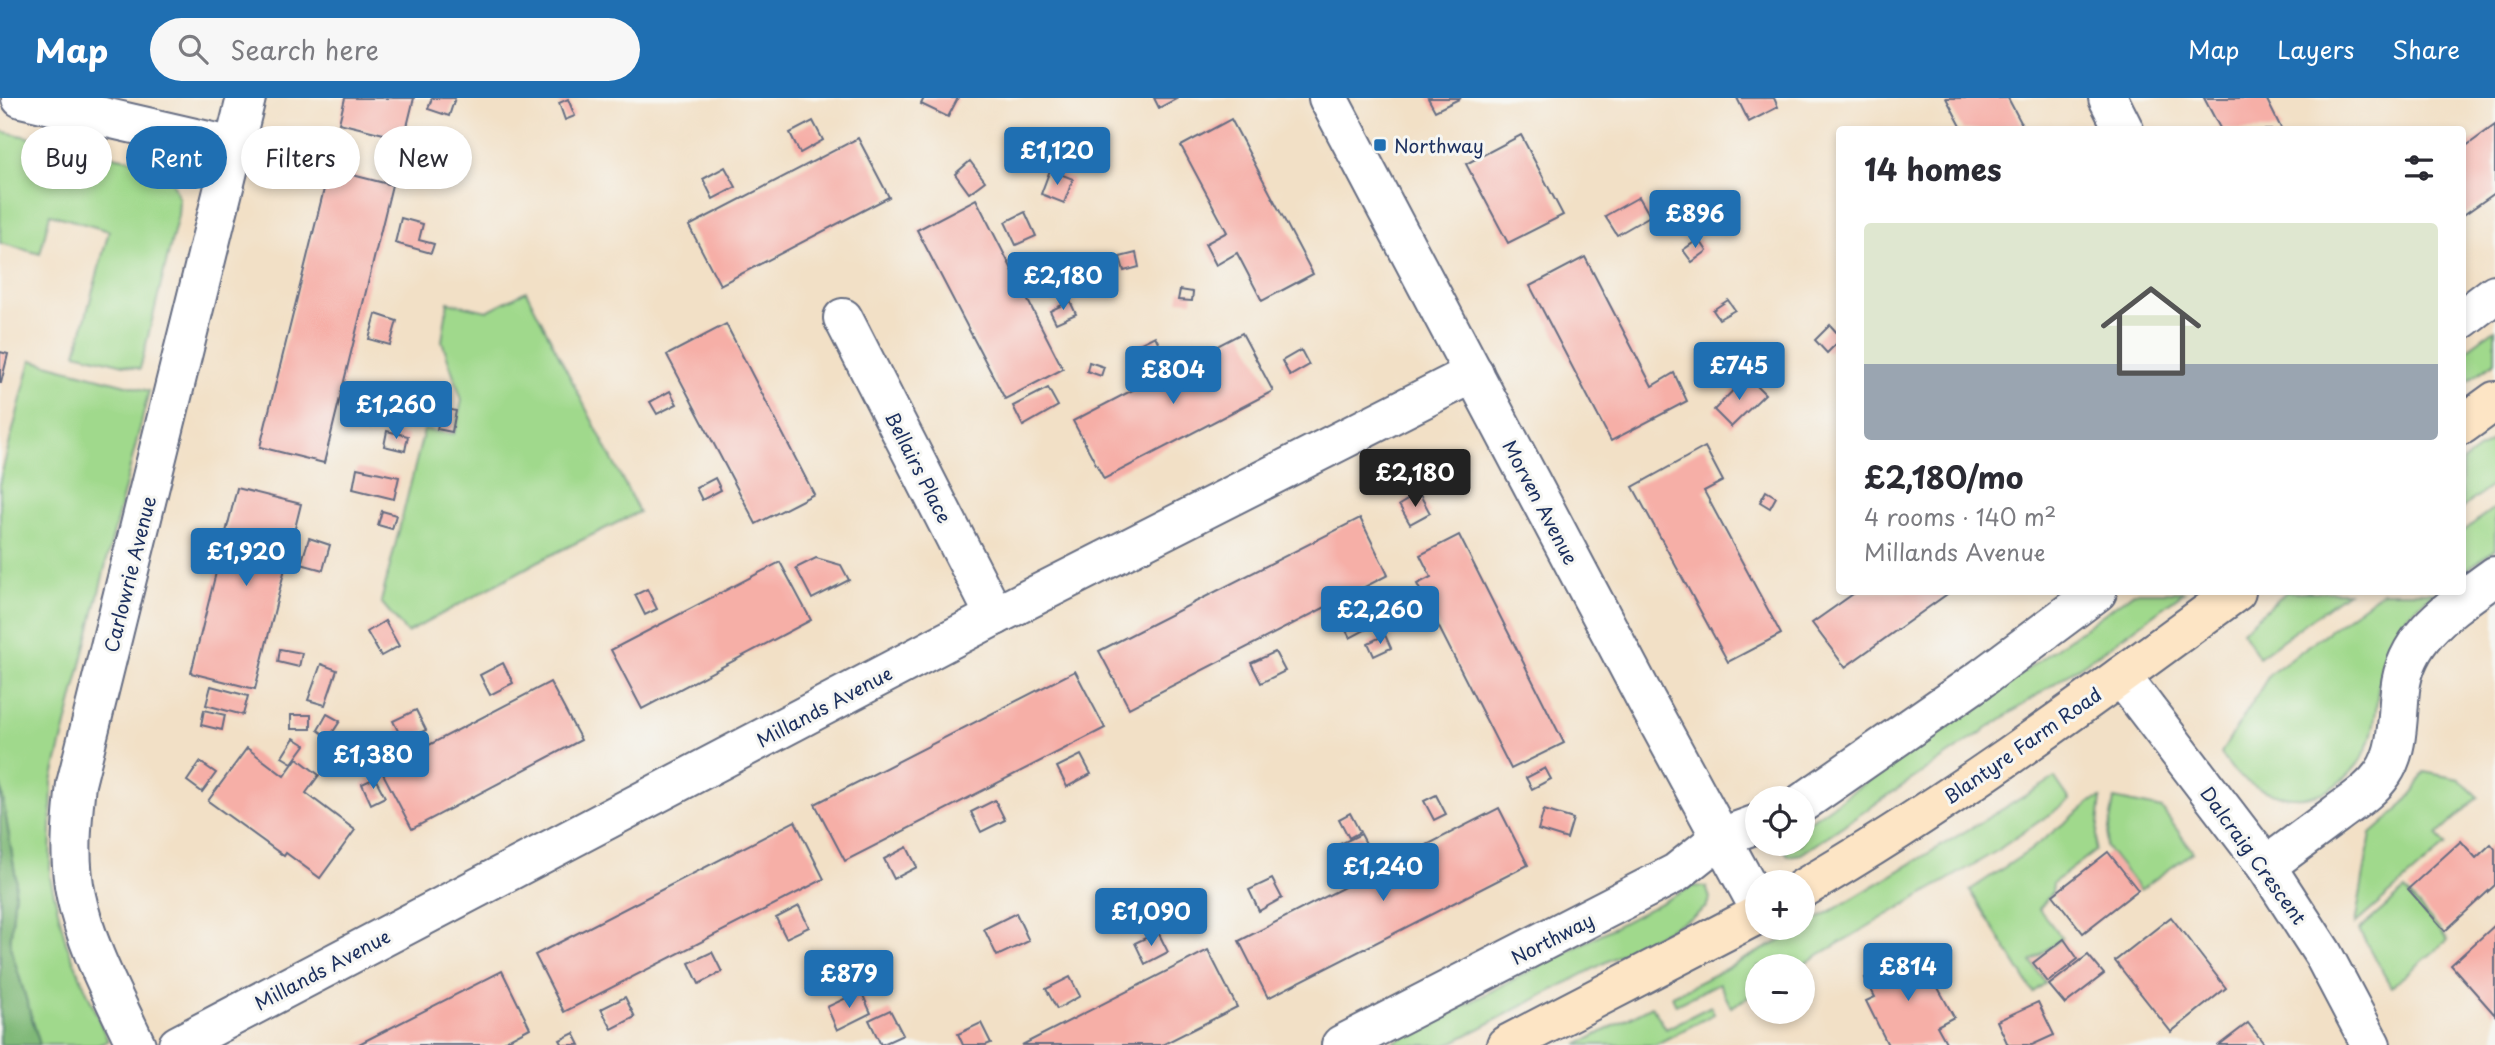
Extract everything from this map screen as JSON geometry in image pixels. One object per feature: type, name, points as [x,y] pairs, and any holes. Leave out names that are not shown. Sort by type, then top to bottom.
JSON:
[{"type":"main road","points":[[2466,422],[2495,401]]},
{"type":"main road","name":"Blantyre Farm Road","points":[[1815,882],[1870,850],[1934,807],[2232,595]]},
{"type":"main road","points":[[1506,1045],[1745,921]]},
{"type":"street","points":[[22,98],[234,147]]},
{"type":"street","name":"Carlowrie Avenue","points":[[136,1045],[86,932],[76,896],[72,823],[76,784],[246,98]]},
{"type":"street","name":"Morven Avenue","points":[[1328,98],[1745,882]]},
{"type":"street","points":[[2108,98],[2122,126]]},
{"type":"street","points":[[2466,316],[2495,294]]},
{"type":"street","name":"Bellairs Place","points":[[843,318],[995,616]]},
{"type":"street","name":"Millands Avenue","points":[[178,1045],[995,616],[1474,373]]},
{"type":"street","points":[[2266,866],[2368,791],[2384,772],[2394,744],[2403,670],[2411,652],[2434,621],[2495,576]]},
{"type":"street","points":[[1815,794],[1982,678],[2093,595]]},
{"type":"street","name":"Dalcraig Crescent","points":[[2121,676],[2266,866],[2323,954],[2371,1045]]},
{"type":"street","name":"Northway","points":[[1341,1045],[1676,873],[1721,837],[1745,828]]},
{"type":"green space","points":[[0,131],[21,136],[21,189],[112,189],[112,156],[126,159],[126,189],[175,189],[179,199],[178,215],[140,369],[76,353],[109,231],[50,214],[40,254],[0,243]]},
{"type":"green space","points":[[526,291],[639,512],[539,561],[407,633],[381,602],[424,430],[454,434],[462,400],[442,341],[448,302],[487,311]]},
{"type":"green space","points":[[2495,329],[2495,362],[2466,382],[2466,350]]},
{"type":"green space","points":[[31,360],[149,391],[52,781],[50,877],[66,943],[108,1041],[98,1045],[40,1045],[10,946],[16,879],[0,781],[0,480]]},
{"type":"green space","points":[[2495,438],[2495,483],[2466,505],[2466,459]]},
{"type":"green space","points":[[2495,507],[2495,549],[2466,570],[2466,529]]},
{"type":"green space","points":[[2130,595],[2180,595],[2116,642],[1815,845],[1815,818]]},
{"type":"green space","points":[[2283,595],[2344,595],[2259,657],[2242,631]]},
{"type":"green space","points":[[2378,595],[2432,595],[2406,617],[2392,637],[2384,658],[2372,735],[2365,753],[2353,770],[2329,790],[2301,797],[2270,792],[2238,775],[2221,753],[2270,674]]},
{"type":"green space","points":[[2424,772],[2459,779],[2478,797],[2437,835],[2446,845],[2355,924],[2371,834],[2398,810],[2415,790]]},
{"type":"green space","points":[[2055,778],[2070,800],[1995,852],[1815,957],[1815,954],[1755,954],[1782,940],[1815,940],[1815,921]]},
{"type":"green space","points":[[0,781],[16,879],[10,946],[40,1045],[0,1045]]},
{"type":"green space","points":[[2101,798],[2095,851],[2053,883],[2052,893],[2039,909],[2062,938],[2031,962],[2046,983],[2033,992],[1970,890],[2029,851],[2092,801]]},
{"type":"green space","points":[[2114,799],[2162,809],[2193,852],[2140,890],[2106,847]]},
{"type":"green space","points":[[1693,886],[1706,887],[1710,898],[1706,907],[1696,915],[1463,1037],[1447,1045],[1388,1045]]},
{"type":"green space","points":[[2405,890],[2448,940],[2391,987],[2359,930]]},
{"type":"green space","points":[[1745,959],[1745,999],[1731,1007],[1719,983],[1676,1005],[1672,996]]},
{"type":"green space","points":[[1652,1006],[1666,1029],[1711,1006],[1714,1014],[1655,1045],[1577,1045]]},
{"type":"building","points":[[345,98],[414,98],[407,126],[374,126],[374,132],[360,126],[339,123]]},
{"type":"building","points":[[432,98],[455,98],[449,116],[428,109]]},
{"type":"building","points":[[924,98],[958,98],[948,117],[921,104]]},
{"type":"building","points":[[1154,98],[1178,98],[1159,108]]},
{"type":"building","points":[[1428,98],[1461,98],[1435,111]]},
{"type":"building","points":[[1737,98],[1774,98],[1778,107],[1749,122]]},
{"type":"building","points":[[1946,98],[2008,98],[2023,126],[1961,126]]},
{"type":"building","points":[[2204,98],[2266,98],[2280,126],[2219,126]]},
{"type":"building","points":[[568,99],[575,116],[565,120],[559,103]]},
{"type":"building","points":[[1231,119],[1313,274],[1262,301],[1237,253],[1216,265],[1205,244],[1227,232],[1181,146]]},
{"type":"building","points":[[813,121],[823,140],[800,153],[790,133]]},
{"type":"building","points":[[2495,125],[2495,193],[2466,213],[2466,146]]},
{"type":"building","points":[[1521,135],[1563,215],[1508,243],[1466,164]]},
{"type":"building","points":[[858,138],[889,197],[720,285],[689,226]]},
{"type":"building","points":[[970,161],[985,181],[969,193],[955,174]]},
{"type":"building","points":[[725,167],[736,187],[713,199],[703,179]]},
{"type":"building","points":[[1050,170],[1073,179],[1064,203],[1041,194]]},
{"type":"building","points":[[360,177],[374,180],[374,189],[391,189],[324,463],[260,447],[324,189],[360,189]]},
{"type":"building","points":[[1639,197],[1650,216],[1617,235],[1605,216]]},
{"type":"building","points":[[976,199],[1063,369],[1005,399],[917,230]]},
{"type":"building","points":[[1025,212],[1036,236],[1016,245],[1005,222]]},
{"type":"building","points":[[401,218],[423,224],[419,240],[434,244],[431,253],[395,243]]},
{"type":"building","points":[[1699,239],[1707,251],[1692,262],[1683,250]]},
{"type":"building","points":[[1136,253],[1139,267],[1124,271],[1120,257]]},
{"type":"building","points":[[1585,257],[1652,386],[1674,373],[1687,401],[1611,441],[1530,286]]},
{"type":"building","points":[[1180,290],[1193,292],[1192,301],[1178,300]]},
{"type":"building","points":[[1728,300],[1735,310],[1719,319],[1713,310]]},
{"type":"building","points":[[1070,301],[1076,314],[1056,323],[1050,311]]},
{"type":"building","points":[[376,314],[397,321],[390,345],[369,339]]},
{"type":"building","points":[[726,324],[814,494],[756,524],[667,355]]},
{"type":"building","points":[[1830,325],[1836,332],[1836,344],[1827,353],[1815,340]]},
{"type":"building","points":[[1242,333],[1273,391],[1104,479],[1073,421]]},
{"type":"building","points":[[1155,336],[1165,356],[1141,368],[1131,348]]},
{"type":"building","points":[[1301,350],[1309,365],[1290,376],[1282,361]]},
{"type":"building","points":[[0,352],[8,354],[1,383],[0,383]]},
{"type":"building","points":[[1089,362],[1104,367],[1101,376],[1087,371]]},
{"type":"building","points":[[1747,376],[1765,394],[1731,427],[1714,410]]},
{"type":"building","points":[[1048,388],[1058,406],[1023,426],[1013,406]]},
{"type":"building","points":[[670,391],[677,404],[657,414],[650,402]]},
{"type":"building","points":[[353,408],[374,412],[371,426],[350,422]]},
{"type":"building","points":[[442,408],[456,411],[452,432],[437,429]]},
{"type":"building","points":[[387,431],[408,436],[405,451],[384,446]]},
{"type":"building","points":[[1705,447],[1723,481],[1704,491],[1781,634],[1728,662],[1633,487]]},
{"type":"building","points":[[357,468],[399,477],[394,499],[353,489]]},
{"type":"building","points":[[715,478],[721,490],[702,500],[696,488]]},
{"type":"building","points":[[237,488],[301,504],[255,689],[191,673]]},
{"type":"building","points":[[1766,491],[1776,497],[1770,508],[1760,502]]},
{"type":"building","points":[[1419,493],[1430,513],[1410,524],[1399,505]]},
{"type":"building","points":[[382,511],[396,515],[392,529],[378,525]]},
{"type":"building","points":[[1360,518],[1388,575],[1129,708],[1099,651]]},
{"type":"building","points":[[1459,535],[1564,743],[1511,769],[1417,584],[1431,577],[1420,555]]},
{"type":"building","points":[[309,538],[330,545],[323,570],[301,564]]},
{"type":"building","points":[[816,558],[841,565],[849,580],[812,599],[796,568]]},
{"type":"building","points":[[780,562],[811,620],[642,709],[611,650]]},
{"type":"building","points":[[647,589],[657,609],[645,615],[635,595]]},
{"type":"building","points":[[1852,595],[1946,595],[1845,667],[1812,623]]},
{"type":"building","points":[[1373,609],[1380,622],[1350,638],[1340,619],[1352,612],[1355,618]]},
{"type":"building","points":[[385,621],[399,646],[381,656],[367,632]]},
{"type":"building","points":[[1385,635],[1391,648],[1374,656],[1368,643]]},
{"type":"building","points":[[280,649],[302,653],[299,667],[278,662]]},
{"type":"building","points":[[1275,652],[1285,671],[1261,683],[1251,663]]},
{"type":"building","points":[[503,663],[513,683],[490,695],[480,675]]},
{"type":"building","points":[[321,664],[337,670],[325,705],[308,700]]},
{"type":"building","points":[[1075,671],[1105,728],[845,861],[815,804]]},
{"type":"building","points":[[550,682],[581,740],[412,829],[381,770]]},
{"type":"building","points":[[211,686],[248,696],[243,715],[206,705]]},
{"type":"building","points":[[204,710],[225,715],[222,730],[201,725]]},
{"type":"building","points":[[416,710],[426,730],[403,741],[393,721]]},
{"type":"building","points":[[327,714],[340,721],[329,738],[318,730]]},
{"type":"building","points":[[291,715],[311,715],[311,729],[291,729]]},
{"type":"building","points":[[294,738],[305,745],[292,763],[282,757]]},
{"type":"building","points":[[247,748],[284,776],[297,758],[319,775],[306,793],[355,830],[320,878],[286,853],[284,856],[208,801]]},
{"type":"building","points":[[1081,755],[1091,774],[1067,787],[1057,767]]},
{"type":"building","points":[[200,762],[216,773],[202,792],[187,781]]},
{"type":"building","points":[[1545,768],[1551,779],[1532,789],[1526,778]]},
{"type":"building","points":[[375,778],[385,797],[371,804],[362,784]]},
{"type":"building","points":[[1436,795],[1446,814],[1434,820],[1424,801]]},
{"type":"building","points":[[995,800],[1005,820],[981,832],[971,812]]},
{"type":"building","points":[[1499,808],[1528,865],[1268,998],[1239,941]]},
{"type":"building","points":[[1544,810],[1573,819],[1567,839],[1538,830]]},
{"type":"building","points":[[1350,813],[1360,832],[1349,838],[1339,819]]},
{"type":"building","points":[[795,821],[824,879],[564,1012],[535,955]]},
{"type":"building","points":[[1361,834],[1371,853],[1348,866],[1338,845]]},
{"type":"building","points":[[2461,841],[2476,858],[2491,844],[2495,849],[2495,885],[2445,931],[2408,889]]},
{"type":"building","points":[[907,847],[917,867],[894,879],[884,859]]},
{"type":"building","points":[[2108,852],[2138,890],[2083,933],[2053,895]]},
{"type":"building","points":[[1272,879],[1282,898],[1259,911],[1249,890]]},
{"type":"building","points":[[799,906],[809,927],[786,938],[776,918]]},
{"type":"building","points":[[1016,913],[1029,941],[997,956],[984,929]]},
{"type":"building","points":[[2171,917],[2226,988],[2171,1032],[2115,961]]},
{"type":"building","points":[[2495,925],[2495,1015],[2451,965]]},
{"type":"building","points":[[1158,932],[1168,952],[1145,964],[1135,943]]},
{"type":"building","points":[[2064,939],[2078,959],[2048,982],[2033,963]]},
{"type":"building","points":[[1208,950],[1237,1007],[1162,1045],[1022,1045]]},
{"type":"building","points":[[1918,951],[1954,1017],[1937,1026],[1947,1044],[1888,1045],[1866,1001],[1875,997],[1865,978]]},
{"type":"building","points":[[712,952],[722,972],[699,984],[689,963]]},
{"type":"building","points":[[861,954],[871,976],[845,988],[834,967]]},
{"type":"building","points":[[2088,955],[2104,974],[2065,1004],[2049,985]]},
{"type":"building","points":[[502,971],[530,1028],[498,1045],[357,1045]]},
{"type":"building","points":[[1070,977],[1080,996],[1057,1009],[1046,989]]},
{"type":"building","points":[[861,991],[871,1013],[837,1030],[827,1007]]},
{"type":"building","points":[[625,997],[635,1017],[612,1029],[601,1009]]},
{"type":"building","points":[[2038,1002],[2054,1035],[2032,1045],[2008,1045],[1997,1021]]},
{"type":"building","points":[[890,1010],[903,1035],[881,1045],[869,1020]]},
{"type":"building","points":[[981,1023],[991,1043],[963,1045],[958,1034]]},
{"type":"building","points":[[2248,1023],[2265,1045],[2219,1045]]},
{"type":"building","points":[[574,1033],[580,1045],[563,1045],[560,1040]]},
{"type":"place","name":"Northway","points":[[1380,145]]}]
